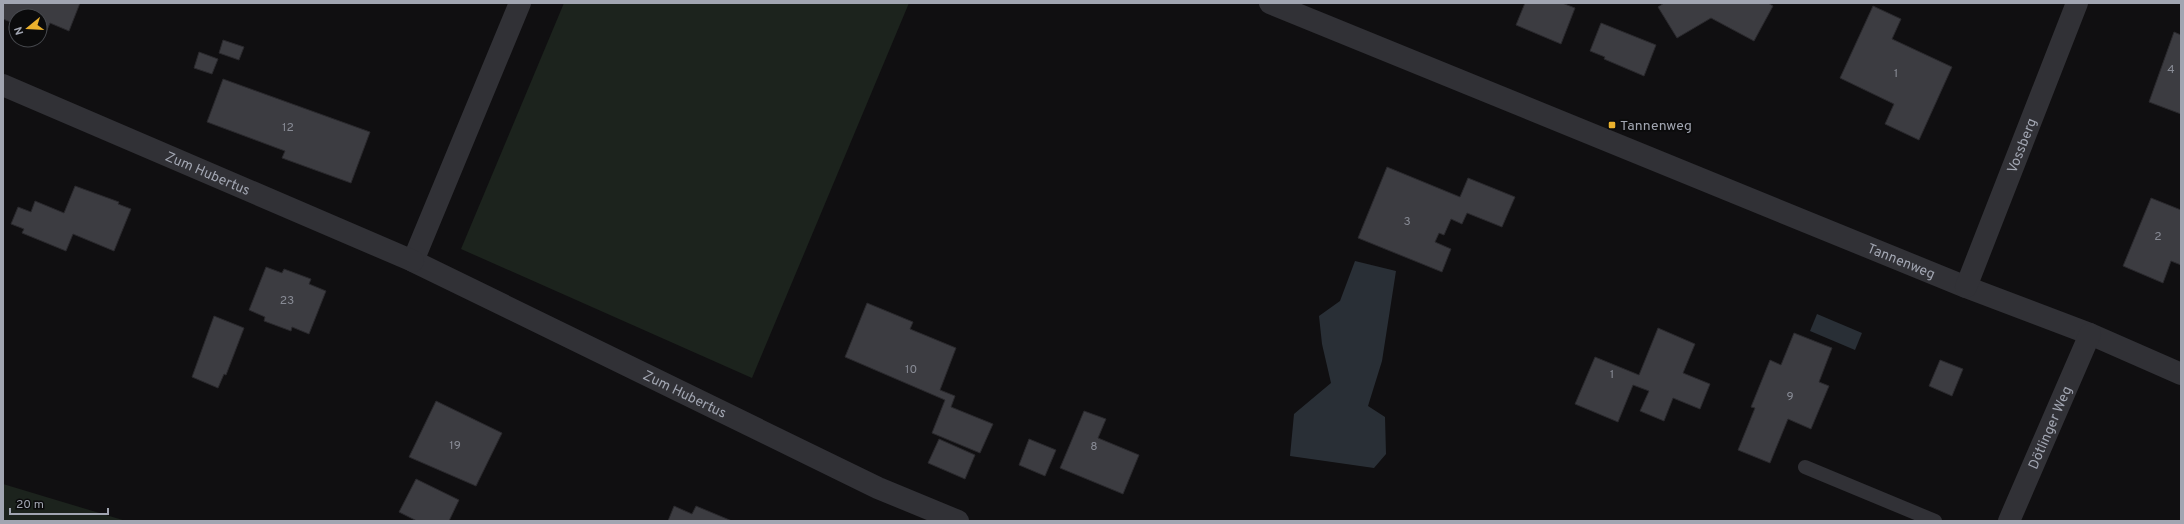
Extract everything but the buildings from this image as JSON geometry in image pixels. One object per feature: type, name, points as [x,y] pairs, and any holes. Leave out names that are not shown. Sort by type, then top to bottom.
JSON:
[{"type":"street","points":[[413,261],[520,3]]},
{"type":"street","name":"Tannenweg","points":[[1270,3],[1966,287],[2090,334],[2181,374]]},
{"type":"street","name":"Vossberg","points":[[1966,287],[2077,3]]},
{"type":"street","name":"Zum Hubertus","points":[[3,84],[413,261],[878,488],[958,521]]},
{"type":"street","name":"Dötlinger Weg","points":[[2009,521],[2090,334]]},
{"type":"lane","points":[[1804,468],[1935,521]]},
{"type":"shaded area","points":[[564,3],[909,3],[752,378],[461,249]]},
{"type":"shaded area","points":[[1355,261],[1396,271],[1382,361],[1368,406],[1385,417],[1386,454],[1374,468],[1290,456],[1294,414],[1331,383],[1322,344],[1319,316],[1340,301]]},
{"type":"shaded area","points":[[1817,314],[1862,333],[1855,350],[1810,331]]},
{"type":"shaded area","points":[[3,484],[126,521],[3,521]]},
{"type":"place","name":"Tannenweg","points":[[1612,125]]}]
